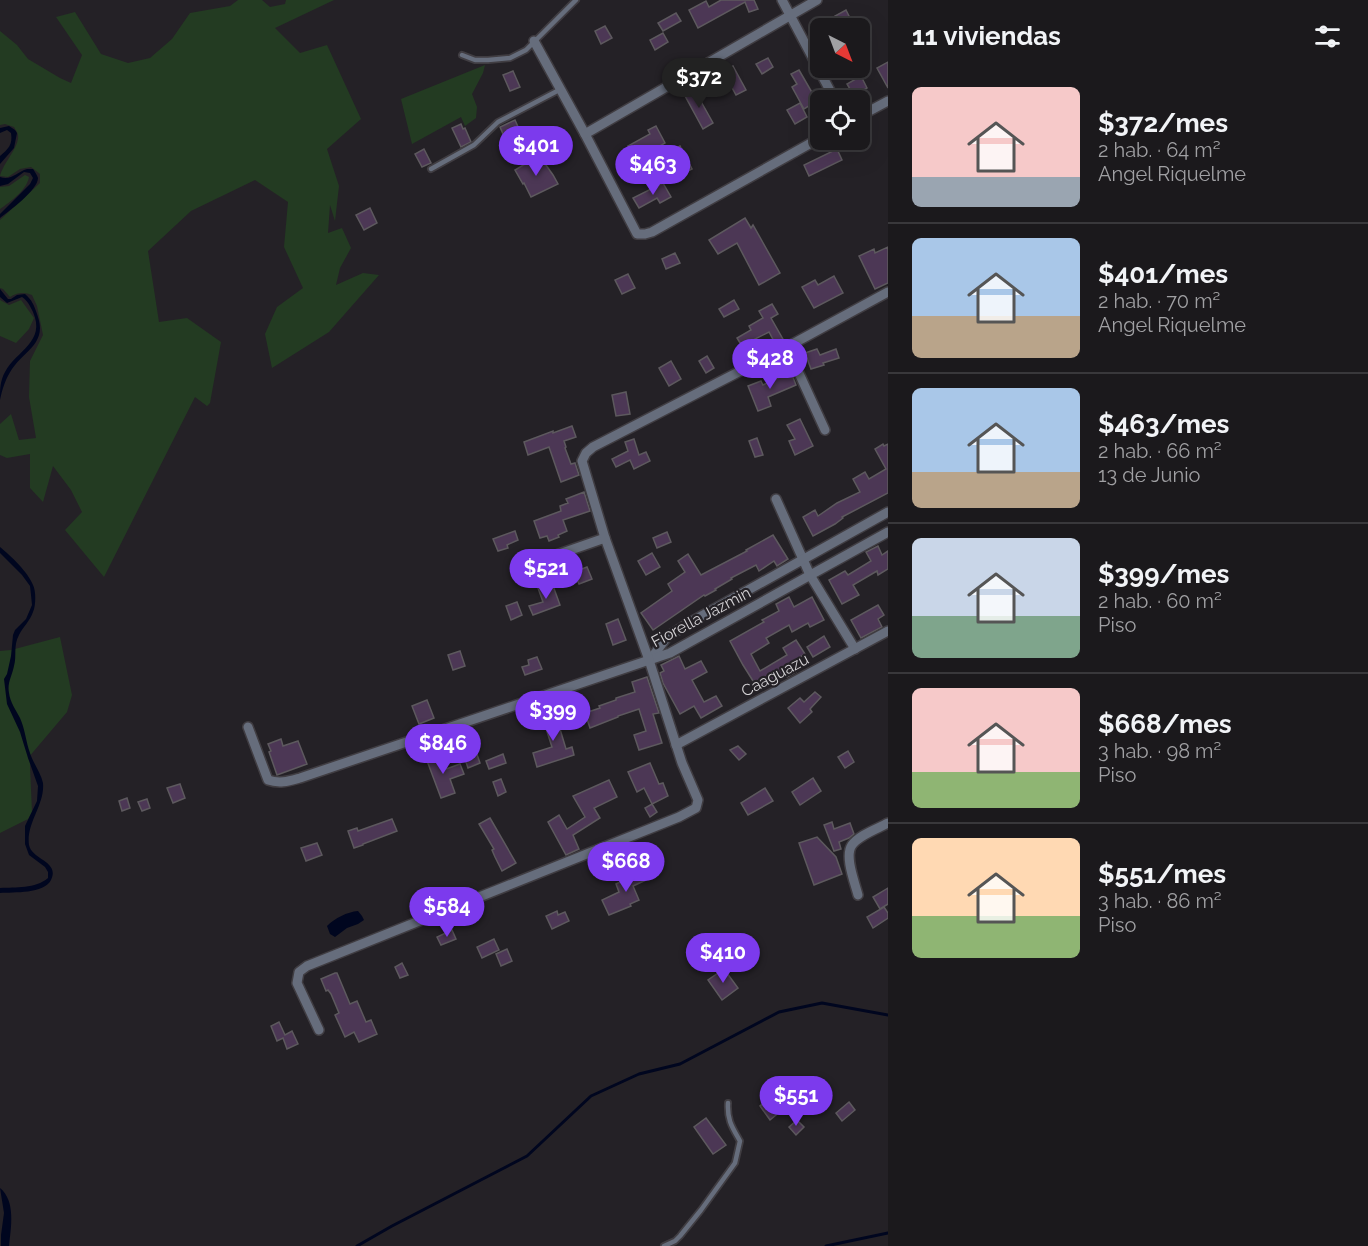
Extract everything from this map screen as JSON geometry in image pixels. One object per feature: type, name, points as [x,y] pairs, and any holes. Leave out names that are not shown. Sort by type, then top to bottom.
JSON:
[{"type":"street","points":[[782,0],[831,90]]},
{"type":"street","points":[[585,134],[817,0]]},
{"type":"street","points":[[534,41],[637,234],[652,232],[810,144]]},
{"type":"street","points":[[870,110],[888,100]]},
{"type":"street","points":[[319,1030],[297,983],[299,972],[307,966],[696,808],[698,800],[682,763],[650,660],[605,538],[582,461],[593,447],[888,292]]},
{"type":"street","points":[[787,347],[825,430]]},
{"type":"street","points":[[776,499],[810,575],[855,649]]},
{"type":"street","name":"Fiorella Jazmin","points":[[650,660],[667,637],[802,558],[888,512]]},
{"type":"street","name":"Fiorella Jazmin","points":[[650,660],[673,651],[888,532]]},
{"type":"street","points":[[522,567],[605,538]]},
{"type":"street","name":"Caaguazu","points":[[676,745],[888,631]]},
{"type":"street","points":[[248,727],[268,780],[277,783],[285,782],[650,660]]},
{"type":"street","points":[[858,895],[848,858],[851,846],[861,837],[888,823]]},
{"type":"lane","points":[[462,55],[475,60],[510,58],[526,50],[576,0]]},
{"type":"lane","points":[[431,169],[474,145],[498,122],[561,89]]},
{"type":"lane","points":[[664,1246],[675,1241],[702,1210],[735,1162],[740,1142],[730,1123],[727,1113],[728,1103]]},
{"type":"green space","points":[[238,0],[262,0],[270,7],[285,4],[286,0],[334,0],[275,28],[300,53],[327,45],[361,119],[327,149],[339,186],[335,221],[330,205],[328,233],[342,228],[351,248],[340,268],[336,285],[363,273],[379,275],[329,332],[272,368],[265,334],[277,307],[303,288],[284,247],[288,202],[255,180],[191,211],[148,251],[159,322],[187,318],[221,342],[210,403],[207,406],[195,397],[104,577],[65,530],[82,512],[71,490],[53,466],[43,502],[30,488],[30,454],[7,458],[0,455],[0,424],[11,414],[19,440],[36,438],[29,397],[30,361],[43,335],[37,306],[32,295],[21,293],[10,297],[0,288],[0,220],[40,183],[40,174],[31,167],[20,169],[8,177],[0,176],[18,135],[14,127],[0,125],[0,31],[17,45],[28,59],[71,83],[82,55],[56,17],[75,12],[101,54],[128,63],[150,58],[172,39],[190,13],[230,6]]},
{"type":"green space","points":[[485,65],[472,94],[477,107],[476,118],[465,126],[461,117],[412,144],[401,99]]},
{"type":"green space","points":[[25,175],[29,177],[28,182],[18,195],[0,209],[0,187],[9,186]]},
{"type":"green space","points":[[0,300],[9,305],[21,300],[34,318],[29,329],[16,343],[0,336]]},
{"type":"green space","points":[[60,637],[72,695],[67,712],[28,758],[31,763],[32,812],[28,819],[0,833],[0,651]]},
{"type":"water","points":[[9,126],[17,133],[14,148],[0,164],[0,156],[11,141],[11,133],[7,130],[0,133],[0,128]]},
{"type":"water","points":[[27,169],[33,169],[38,178],[37,183],[22,200],[0,218],[0,214],[30,184],[33,178],[30,173],[24,172],[8,184],[0,186],[0,177],[11,177]]},
{"type":"water","points":[[0,289],[8,299],[17,295],[27,296],[36,311],[40,332],[34,345],[10,372],[0,400],[3,375],[33,338],[36,322],[31,308],[22,297],[7,303],[0,297]]},
{"type":"water","points":[[0,547],[31,580],[35,591],[33,612],[16,643],[15,662],[9,689],[11,700],[22,722],[31,757],[43,783],[41,799],[30,829],[29,845],[35,854],[49,865],[53,874],[51,880],[42,888],[0,893],[0,888],[25,887],[43,882],[48,878],[48,872],[29,855],[25,844],[25,826],[37,801],[38,786],[20,732],[7,704],[4,679],[11,656],[13,635],[26,619],[32,605],[30,586],[0,553]]},
{"type":"water","points":[[358,911],[364,920],[335,937],[330,934],[327,926],[330,923],[345,914]]},
{"type":"water","points":[[0,1188],[5,1193],[10,1207],[9,1246],[1,1246],[4,1213]]},
{"type":"building","points":[[721,0],[754,0],[758,9],[749,12],[745,2],[698,28],[689,10],[706,1],[709,7]]},
{"type":"building","points":[[846,10],[850,18],[836,18],[835,16]]},
{"type":"building","points":[[676,13],[681,21],[663,31],[658,23]]},
{"type":"building","points":[[605,26],[612,38],[601,44],[595,31]]},
{"type":"building","points":[[663,33],[668,42],[655,50],[650,40]]},
{"type":"building","points":[[768,58],[773,67],[762,74],[756,64]]},
{"type":"building","points":[[888,62],[888,88],[877,68]]},
{"type":"building","points":[[733,66],[746,90],[736,95],[723,71]]},
{"type":"building","points":[[799,70],[811,90],[810,105],[804,109],[792,87],[797,84],[791,74]]},
{"type":"building","points":[[513,71],[520,87],[510,91],[503,75]]},
{"type":"building","points":[[862,78],[867,88],[850,90],[847,84]]},
{"type":"building","points":[[694,89],[713,123],[703,129],[684,94]]},
{"type":"building","points":[[800,103],[807,117],[795,124],[787,110]]},
{"type":"building","points":[[515,120],[522,136],[507,143],[500,127]]},
{"type":"building","points":[[461,124],[471,142],[461,147],[452,128]]},
{"type":"building","points":[[656,126],[665,143],[636,160],[628,146],[650,134],[648,130]]},
{"type":"building","points":[[680,146],[692,169],[681,175],[669,152]]},
{"type":"building","points":[[424,149],[431,163],[422,167],[415,154]]},
{"type":"building","points":[[835,150],[837,150],[842,160],[809,176],[804,165]]},
{"type":"building","points":[[642,157],[646,165],[629,175],[624,167]]},
{"type":"building","points":[[535,158],[537,161],[541,158],[558,184],[531,197],[515,170]]},
{"type":"building","points":[[663,183],[671,197],[660,203],[657,198],[639,208],[633,198]]},
{"type":"building","points":[[370,208],[377,223],[364,230],[356,215]]},
{"type":"building","points":[[745,218],[751,228],[753,225],[780,273],[759,285],[737,243],[718,254],[709,240]]},
{"type":"building","points":[[888,247],[888,283],[875,289],[859,256],[874,249],[875,253]]},
{"type":"building","points":[[675,253],[680,263],[666,269],[662,259]]},
{"type":"building","points":[[628,274],[635,288],[622,294],[615,280]]},
{"type":"building","points":[[834,276],[843,293],[814,308],[802,287],[815,280],[818,285]]},
{"type":"building","points":[[734,300],[739,309],[724,317],[719,309]]},
{"type":"building","points":[[772,304],[778,314],[771,318],[784,341],[776,345],[769,332],[753,340],[759,350],[748,356],[737,338],[751,330],[749,326],[763,318],[759,311]]},
{"type":"building","points":[[817,349],[820,355],[836,349],[839,358],[811,369],[805,353]]},
{"type":"building","points":[[707,356],[714,368],[706,373],[699,361]]},
{"type":"building","points":[[671,361],[681,379],[669,386],[659,368]]},
{"type":"building","points":[[791,372],[796,385],[768,397],[771,406],[758,411],[748,386],[761,381],[763,385]]},
{"type":"building","points":[[626,392],[630,414],[616,416],[612,395]]},
{"type":"building","points":[[800,419],[813,446],[795,455],[789,441],[795,439],[787,425]]},
{"type":"building","points":[[572,426],[576,437],[564,441],[565,448],[571,464],[575,463],[579,475],[561,482],[549,447],[528,455],[524,442]]},
{"type":"building","points":[[757,438],[763,455],[755,457],[749,441]]},
{"type":"building","points":[[634,439],[639,455],[646,452],[650,461],[634,469],[630,460],[616,467],[612,459],[628,451],[625,442]]},
{"type":"building","points":[[883,444],[884,446],[888,444],[888,493],[842,517],[835,524],[813,536],[803,517],[815,510],[818,516],[837,503],[860,492],[853,479],[865,472],[869,479],[886,469],[875,449]]},
{"type":"building","points":[[584,492],[590,511],[563,520],[567,531],[558,535],[559,537],[549,541],[547,536],[540,538],[534,521],[561,511],[560,506],[568,503],[566,499]]},
{"type":"building","points":[[515,531],[518,540],[507,545],[508,548],[498,551],[493,539]]},
{"type":"building","points":[[667,532],[671,542],[657,548],[653,538]]},
{"type":"building","points":[[773,535],[788,559],[777,566],[774,561],[759,571],[756,565],[704,595],[653,630],[641,613],[672,591],[668,584],[685,572],[678,561],[688,554],[701,575]]},
{"type":"building","points":[[878,546],[882,555],[888,551],[888,569],[878,575],[877,571],[853,585],[859,595],[842,604],[829,580],[845,571],[848,575],[871,561],[866,552]]},
{"type":"building","points":[[652,553],[660,567],[646,575],[638,561]]},
{"type":"building","points":[[587,567],[592,579],[579,584],[574,572]]},
{"type":"building","points":[[552,583],[560,605],[533,615],[529,606],[543,602],[538,588]]},
{"type":"building","points":[[789,597],[794,607],[812,597],[824,620],[810,627],[808,623],[792,632],[789,625],[766,638],[769,643],[751,654],[760,671],[787,655],[783,648],[796,640],[805,654],[790,663],[796,672],[787,677],[784,673],[758,689],[730,641],[779,611],[776,604]]},
{"type":"building","points":[[517,602],[522,615],[511,620],[506,606]]},
{"type":"building","points":[[878,605],[884,615],[878,619],[882,627],[861,638],[851,620]]},
{"type":"building","points":[[618,619],[626,640],[613,645],[606,624]]},
{"type":"building","points":[[824,636],[830,647],[813,657],[807,647]]},
{"type":"building","points":[[460,651],[465,666],[453,670],[448,655]]},
{"type":"building","points":[[679,656],[685,669],[701,661],[707,672],[692,680],[704,702],[716,696],[722,706],[701,718],[694,706],[680,714],[660,673],[664,671],[661,665]]},
{"type":"building","points":[[537,657],[542,669],[525,675],[522,667],[529,665],[528,660]]},
{"type":"building","points":[[647,677],[659,713],[653,714],[662,743],[639,750],[634,735],[646,731],[639,709],[590,728],[585,713],[600,708],[599,706],[616,700],[616,698],[635,692],[632,682]]},
{"type":"building","points":[[815,692],[821,697],[810,709],[812,712],[800,723],[788,708],[800,698],[804,702]]},
{"type":"building","points":[[427,700],[434,718],[419,724],[412,706]]},
{"type":"building","points":[[554,709],[566,749],[572,747],[574,755],[537,767],[533,753],[552,747],[541,713]]},
{"type":"building","points":[[281,739],[283,746],[298,741],[307,764],[277,775],[268,744]]},
{"type":"building","points":[[474,746],[480,763],[468,768],[462,750]]},
{"type":"building","points":[[738,746],[746,754],[739,760],[730,750]]},
{"type":"building","points":[[848,751],[854,762],[845,768],[838,757]]},
{"type":"building","points":[[440,753],[446,769],[460,764],[464,774],[450,779],[455,793],[441,798],[426,758]]},
{"type":"building","points":[[503,754],[506,763],[489,769],[486,761]]},
{"type":"building","points":[[650,763],[659,784],[663,783],[668,796],[652,804],[644,788],[637,792],[628,772]]},
{"type":"building","points":[[813,778],[821,791],[800,805],[792,792]]},
{"type":"building","points":[[501,779],[506,792],[498,796],[493,782]]},
{"type":"building","points":[[609,780],[617,797],[594,808],[600,818],[573,835],[579,849],[566,855],[548,822],[559,815],[567,829],[585,817],[573,796]]},
{"type":"building","points":[[180,784],[185,798],[173,803],[167,788]]},
{"type":"building","points":[[765,788],[773,801],[748,815],[741,803]]},
{"type":"building","points":[[127,798],[130,808],[122,811],[119,801]]},
{"type":"building","points":[[147,799],[150,808],[142,811],[138,802]]},
{"type":"building","points":[[652,804],[657,812],[650,817],[645,808]]},
{"type":"building","points":[[490,818],[516,863],[502,871],[492,850],[494,849],[479,824]]},
{"type":"building","points":[[392,819],[397,831],[354,848],[348,831],[357,828],[358,831]]},
{"type":"building","points":[[832,822],[834,829],[850,823],[854,834],[839,842],[841,849],[834,851],[824,825]]},
{"type":"building","points":[[817,837],[836,857],[842,874],[814,885],[799,843]]},
{"type":"building","points":[[317,843],[322,855],[306,861],[301,848]]},
{"type":"building","points":[[647,867],[651,875],[633,886],[639,900],[609,915],[602,900],[619,892],[616,884]]},
{"type":"building","points":[[888,888],[888,904],[880,909],[873,897]]},
{"type":"building","points":[[884,907],[888,918],[873,928],[867,917]]},
{"type":"building","points":[[557,911],[558,915],[565,912],[569,921],[552,929],[546,916]]},
{"type":"building","points":[[452,930],[456,939],[441,945],[437,937]]},
{"type":"building","points":[[494,939],[499,950],[482,958],[477,947]]},
{"type":"building","points":[[507,949],[512,961],[501,966],[496,954]]},
{"type":"building","points":[[402,963],[408,975],[400,978],[395,967]]},
{"type":"building","points":[[724,969],[738,988],[722,1000],[708,980]]},
{"type":"building","points":[[337,973],[350,1004],[357,1001],[366,1022],[371,1020],[377,1034],[359,1042],[354,1032],[345,1037],[335,1015],[339,1013],[331,994],[328,990],[326,991],[321,979]]},
{"type":"building","points":[[279,1022],[285,1035],[292,1031],[298,1044],[287,1049],[283,1038],[277,1041],[271,1026]]},
{"type":"building","points":[[770,1098],[781,1111],[770,1120],[760,1106]]},
{"type":"building","points":[[849,1102],[855,1110],[842,1121],[836,1113]]},
{"type":"building","points":[[706,1118],[726,1145],[713,1154],[694,1127]]},
{"type":"building","points":[[797,1120],[804,1127],[796,1135],[789,1127]]},
{"type":"waterway","points":[[357,1246],[527,1156],[591,1096],[639,1074],[680,1064],[779,1012],[822,1003],[888,1015]]},
{"type":"waterway","points":[[826,1246],[888,1233]]}]
